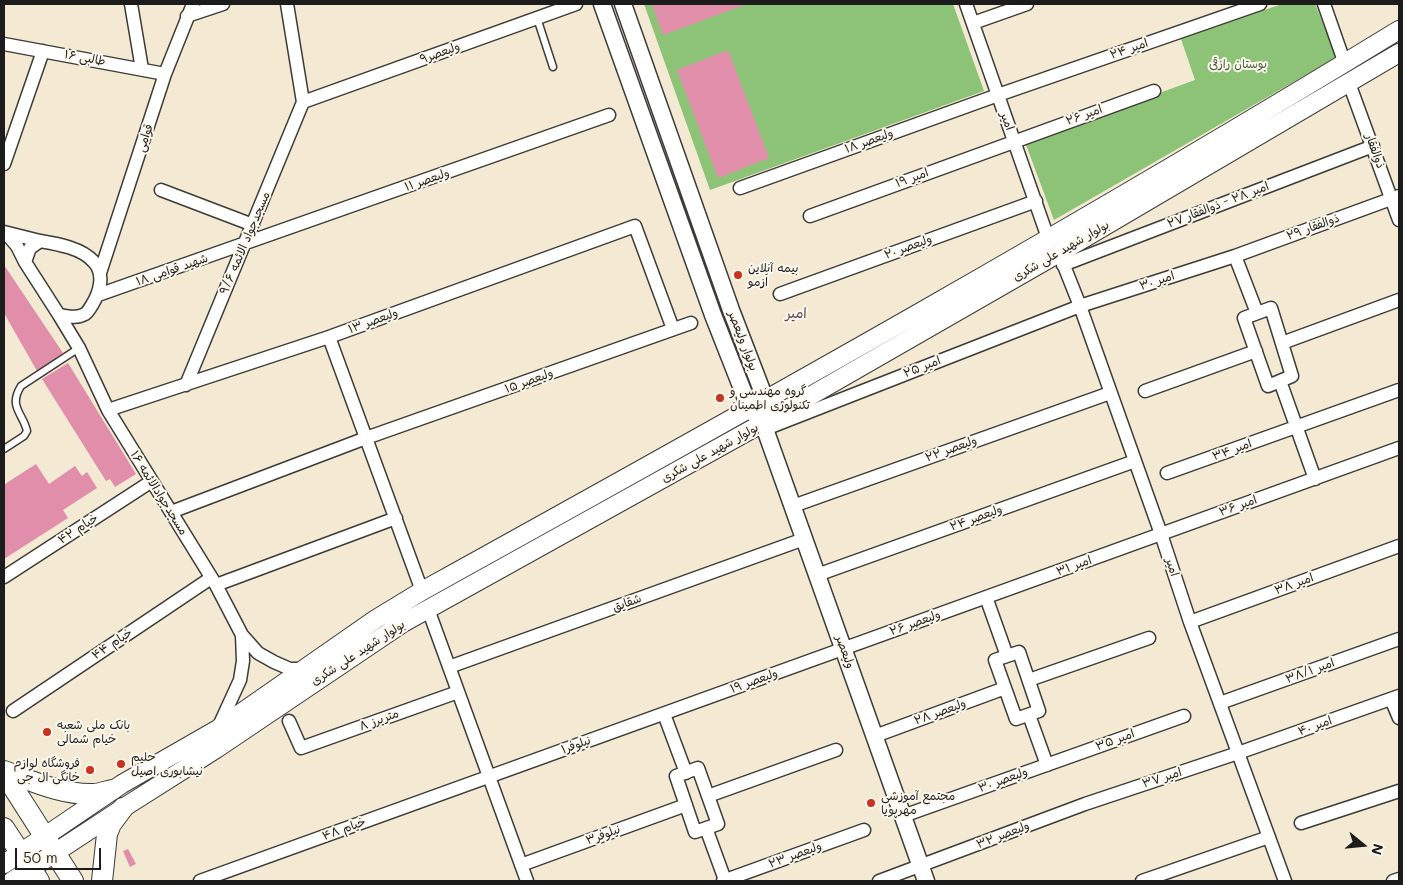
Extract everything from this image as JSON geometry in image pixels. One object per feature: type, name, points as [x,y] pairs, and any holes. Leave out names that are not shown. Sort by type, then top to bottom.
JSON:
[{"type":"main road","name":"بولوار شهید علی شکری","points":[[30,868],[50,844],[112,790],[218,729],[376,619],[422,591],[766,401],[1345,64],[1399,30]]},
{"type":"main road","name":"بولوار شهید علی شکری","points":[[50,844],[123,808],[216,749],[403,623],[693,462],[764,426],[1061,259],[1195,173],[1399,53]]},
{"type":"main road","points":[[1186,157],[1195,173]]},
{"type":"main road","points":[[686,445],[693,462]]},
{"type":"main road","points":[[4,772],[64,791],[94,794],[112,790]]},
{"type":"main road","points":[[4,772],[73,881]]},
{"type":"main road","points":[[102,881],[107,834],[111,824],[123,808]]},
{"type":"main road","points":[[4,828],[30,868]]},
{"type":"main road","points":[[4,864],[30,868]]},
{"type":"main road","points":[[12,881],[30,868]]},
{"type":"street","points":[[131,4],[142,69]]},
{"type":"street","name":"قوامی","points":[[100,273],[165,74],[193,4]]},
{"type":"street","points":[[187,16],[223,4]]},
{"type":"street","points":[[287,4],[303,102]]},
{"type":"street","name":"ولیعصر۹","points":[[303,102],[576,4]]},
{"type":"street","name":"بولوار ولیعصر","points":[[602,4],[713,315],[750,409],[764,426]]},
{"type":"street","name":"بولوار ولیعصر","points":[[624,4],[731,310],[766,401],[764,426]]},
{"type":"street","name":"امیر","points":[[966,4],[1048,238]]},
{"type":"street","points":[[973,23],[1027,4]]},
{"type":"street","name":"امیر ۲۴","points":[[998,95],[1260,4]]},
{"type":"street","points":[[1324,4],[1345,64]]},
{"type":"street","name":"طالبی ۱۶","points":[[4,44],[165,74]]},
{"type":"street","points":[[4,164],[43,51]]},
{"type":"street","name":"ذوالفقار","points":[[1350,83],[1373,146],[1396,197],[1399,220]]},
{"type":"street","name":"امیر ۲۶","points":[[1014,140],[1154,90]]},
{"type":"street","name":"ولیعصر ۱۸","points":[[740,188],[998,95]]},
{"type":"street","name":"مسجدجواد الائمه ۹/۶","points":[[186,385],[303,102]]},
{"type":"street","name":"ولیعصر ۱۱","points":[[245,244],[609,115]]},
{"type":"street","name":"امیر ۱۹","points":[[810,216],[1014,140]]},
{"type":"street","name":"امیر ۲۸ - ذوالفقار ۲۷","points":[[1061,259],[1373,146]]},
{"type":"street","points":[[162,190],[253,225]]},
{"type":"street","name":"ذوالفقار ۲۹","points":[[1235,256],[1396,197]]},
{"type":"street","name":"ولیعصر ۲۰","points":[[780,294],[1036,201]]},
{"type":"street","name":"ولیعصر ۱۳","points":[[108,410],[329,337],[635,226],[672,330]]},
{"type":"street","points":[[5,233],[40,242],[57,244],[87,255],[95,263],[100,273],[98,295],[77,333],[79,348]]},
{"type":"street","points":[[5,233],[17,246],[59,315],[74,318],[87,313]]},
{"type":"street","points":[[87,255],[98,253],[111,241]]},
{"type":"street","points":[[25,262],[30,248],[40,242]]},
{"type":"street","name":"شهید قوامی ۱۸","points":[[98,295],[245,244]]},
{"type":"street","points":[[1235,256],[1257,313]]},
{"type":"street","name":"امیر ۳۰","points":[[1080,306],[1235,256]]},
{"type":"street","name":"امیر","points":[[1061,259],[1080,306],[1161,534],[1190,622],[1285,881]]},
{"type":"street","points":[[1282,343],[1399,300]]},
{"type":"street","name":"امیر ۲۵","points":[[764,426],[1080,306]]},
{"type":"street","points":[[1271,308],[1282,343],[1292,376],[1268,386],[1244,318],[1271,308]]},
{"type":"street","name":"مسجدجوادالائمه ۱۶","points":[[59,315],[79,348],[108,410],[214,581],[242,635]]},
{"type":"street","name":"ولیعصر ۱۵","points":[[171,512],[366,438],[691,323]]},
{"type":"street","points":[[329,337],[422,591]]},
{"type":"street","points":[[1145,391],[1256,351]]},
{"type":"street","points":[[1280,381],[1315,479]]},
{"type":"street","name":"امیر ۳۴","points":[[1168,473],[1399,390]]},
{"type":"street","name":"ولیعصر ۲۲","points":[[792,506],[1110,393]]},
{"type":"street","name":"ولیعصر","points":[[764,426],[924,874]]},
{"type":"street","name":"امیر ۳۶","points":[[1161,534],[1399,448]]},
{"type":"street","name":"ولیعصر ۲۴","points":[[817,575],[1135,461]]},
{"type":"street","name":"خیام ۴۲","points":[[4,577],[152,482]]},
{"type":"street","name":"خیام ۴۴","points":[[13,711],[214,581],[396,518]]},
{"type":"street","name":"امیر ۳۱","points":[[986,598],[1161,534]]},
{"type":"street","name":"شقایق","points":[[449,667],[804,539]]},
{"type":"street","name":"امیر ۳۸","points":[[1190,622],[1399,547]]},
{"type":"street","points":[[986,598],[1007,656]]},
{"type":"street","name":"ولیعصر ۲۶","points":[[844,649],[986,598]]},
{"type":"street","points":[[428,609],[527,881]]},
{"type":"street","points":[[242,635],[258,653],[274,662],[290,669],[305,670]]},
{"type":"street","points":[[218,729],[240,680],[243,661],[242,635]]},
{"type":"street","points":[[1029,680],[1149,638]]},
{"type":"street","name":"امیر ۳۸/۱","points":[[1220,703],[1399,639]]},
{"type":"street","name":"ولیعصر ۱۹","points":[[664,714],[844,649]]},
{"type":"street","points":[[1019,652],[1029,680],[1039,711],[1016,719],[995,660],[1019,652]]},
{"type":"street","name":"ولیعصر ۲۸","points":[[874,736],[1005,688]]},
{"type":"street","name":"۸ متریرز","points":[[289,721],[300,748],[458,692]]},
{"type":"street","points":[[1395,697],[1399,718]]},
{"type":"street","name":"امیر ۴۰","points":[[1238,753],[1395,697]]},
{"type":"street","points":[[664,714],[686,773]]},
{"type":"street","name":"نیلوفر۱","points":[[489,777],[664,714]]},
{"type":"street","points":[[1029,715],[1046,765]]},
{"type":"street","name":"امیر ۳۵","points":[[1046,765],[1184,716]]},
{"type":"street","points":[[708,796],[836,750]]},
{"type":"street","name":"امیر ۳۷","points":[[1085,804],[1238,753]]},
{"type":"street","name":"ولیعصر ۳۰","points":[[903,816],[1046,765]]},
{"type":"street","points":[[698,768],[708,796],[718,824],[695,832],[676,776],[698,768]]},
{"type":"street","name":"خیام ۴۸","points":[[200,881],[489,777]]},
{"type":"street","points":[[1301,824],[1399,791]]},
{"type":"street","name":"نیلوفر۳","points":[[521,865],[686,804]]},
{"type":"street","name":"ولیعصر ۳۲","points":[[879,881],[924,874],[1085,804]]},
{"type":"street","points":[[706,828],[724,881]]},
{"type":"street","name":"ولیعصر ۲۳","points":[[724,881],[864,830]]},
{"type":"street","points":[[1142,881],[1269,837]]},
{"type":"street","points":[[1393,881],[1399,879]]},
{"type":"lane","points":[[537,18],[553,67]]},
{"type":"lane","points":[[4,448],[24,436],[27,431],[15,402],[20,386],[79,348]]},
{"type":"green space","points":[[644,4],[953,4],[984,91],[710,190]]},
{"type":"green space","name":"بوستان رازقی","points":[[1282,4],[1315,4],[1337,57],[1054,220],[1025,142],[1195,80],[1181,39]]},
{"type":"building","points":[[652,4],[747,4],[663,35]]},
{"type":"building","points":[[728,50],[769,158],[718,178],[677,70]]},
{"type":"building","points":[[4,265],[63,353],[37,371],[4,313]]},
{"type":"building","points":[[68,363],[136,474],[115,487],[110,479],[106,481],[42,379]]},
{"type":"building","points":[[36,464],[49,484],[75,466],[82,476],[87,472],[97,488],[63,510],[68,518],[4,559],[4,482],[5,484]]},
{"type":"building","points":[[128,849],[136,864],[130,867],[123,851]]},
{"type":"place","name":"بیمه آنلاین اَزمو","points":[[738,275]]},
{"type":"place","name":"گروه مهندسی و تکنولوژی اطمینان","points":[[720,398]]},
{"type":"place","name":"بانک ملی شعبه خیام شمالی","points":[[47,732]]},
{"type":"place","name":"حلیم نیشابوری اصیل","points":[[121,764]]},
{"type":"place","name":"فروشگاه لوازم خانگی ال جی","points":[[90,770]]},
{"type":"place","name":"مجتمع آموزشی مهرپویا","points":[[871,803]]},
{"type":"district","name":"امیر","points":[[796,314]]}]
